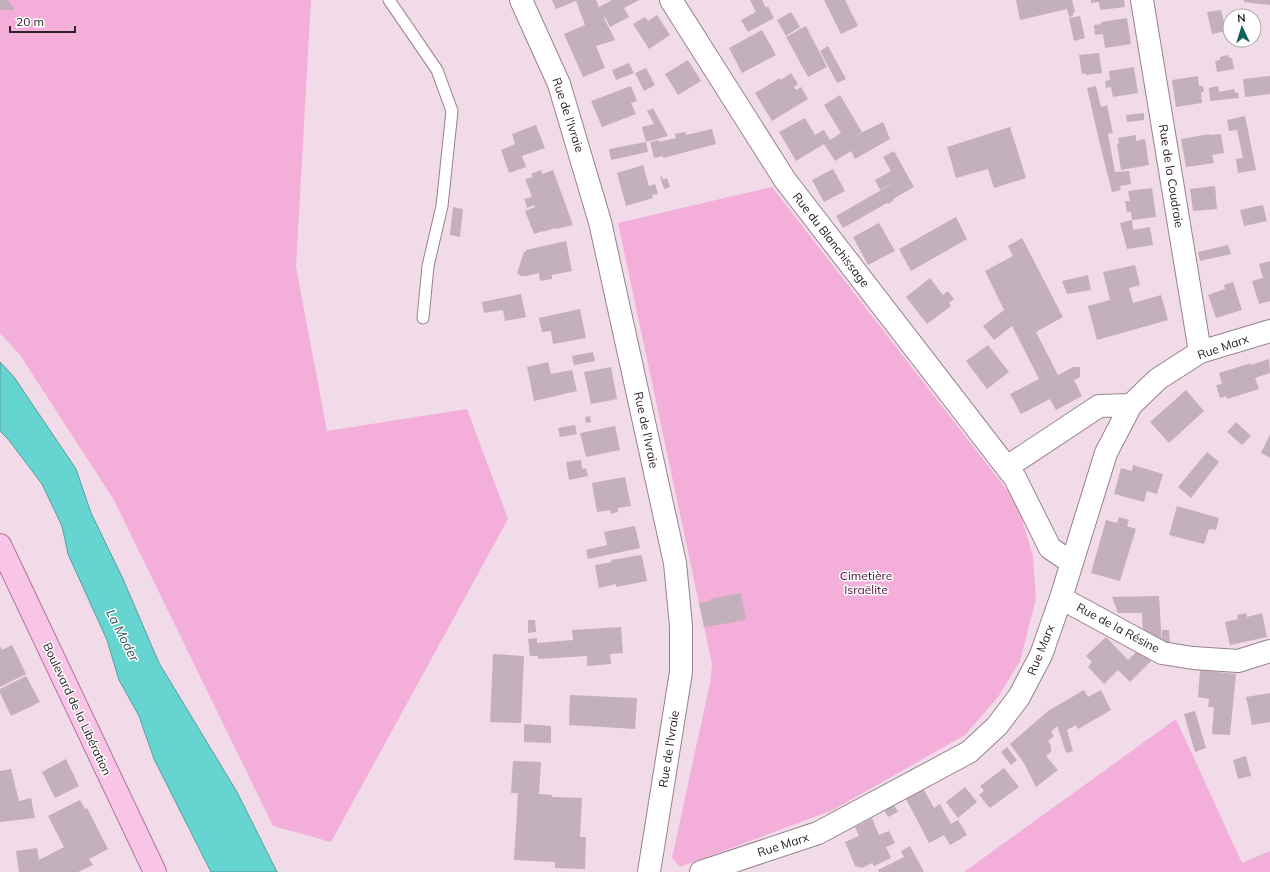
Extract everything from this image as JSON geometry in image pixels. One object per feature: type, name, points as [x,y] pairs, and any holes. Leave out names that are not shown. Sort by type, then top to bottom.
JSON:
[{"type":"main road","name":"Boulevard de la Libération","points":[[0,545],[151,871]]},
{"type":"street","name":"Rue de l'Ivraie","points":[[521,0],[559,84],[600,222],[675,563],[681,626],[681,672],[648,872]]},
{"type":"street","name":"Rue du Blanchissage","points":[[671,0],[785,180],[1016,478],[1050,548],[1072,563]]},
{"type":"street","name":"Rue de la Coudraie","points":[[1142,0],[1200,352]]},
{"type":"street","name":"Rue Marx","points":[[701,872],[818,834],[969,752],[997,726],[1019,697],[1041,656],[1061,598],[1106,453],[1131,405],[1158,379],[1200,352],[1270,331]]},
{"type":"street","points":[[1007,467],[1099,406],[1131,405]]},
{"type":"street","name":"Rue de la Résine","points":[[1061,598],[1162,653],[1193,658],[1238,661],[1270,651]]},
{"type":"lane","points":[[389,0],[437,70],[452,111],[442,206],[428,266],[423,318]]},
{"type":"green space","points":[[0,0],[311,0],[296,267],[327,431],[467,409],[508,519],[331,842],[273,826],[114,500],[20,355],[0,333]]},
{"type":"green space","name":"Cimetière Israëlite","points":[[772,187],[1017,503],[1033,556],[1036,599],[1020,661],[998,697],[965,735],[833,810],[680,867],[672,858],[710,683],[712,664],[618,223]]},
{"type":"green space","points":[[1176,719],[1242,863],[1270,851],[1270,872],[964,872]]},
{"type":"water","name":"La Moder","points":[[0,362],[14,377],[76,469],[91,513],[123,579],[159,663],[237,792],[277,872],[211,872],[154,759],[139,716],[119,680],[107,640],[68,554],[62,526],[42,484],[8,439],[0,431]]},
{"type":"building","points":[[0,0],[8,0],[15,10],[0,10]]},
{"type":"building","points":[[552,0],[596,0],[599,7],[612,0],[639,0],[624,8],[629,17],[610,27],[605,17],[604,18],[615,40],[596,46],[605,68],[583,77],[564,34],[585,25],[576,1],[556,9]]},
{"type":"building","points":[[750,0],[762,0],[766,8],[768,6],[774,18],[748,32],[741,20],[756,12]]},
{"type":"building","points":[[824,0],[845,0],[858,26],[841,34]]},
{"type":"building","points":[[1016,0],[1072,0],[1075,12],[1073,13],[1073,16],[1069,17],[1067,9],[1020,20]]},
{"type":"building","points":[[1091,0],[1124,0],[1125,7],[1100,10],[1099,2],[1091,3]]},
{"type":"building","points":[[1244,0],[1270,0],[1270,5],[1244,2]]},
{"type":"building","points":[[1221,10],[1222,32],[1212,34],[1207,12]]},
{"type":"building","points":[[791,12],[800,27],[786,36],[777,20]]},
{"type":"building","points":[[657,15],[670,35],[649,49],[633,24],[645,17],[648,21]]},
{"type":"building","points":[[1080,16],[1085,38],[1074,41],[1069,18]]},
{"type":"building","points":[[1127,18],[1131,44],[1105,48],[1103,34],[1095,35],[1094,25],[1101,24],[1101,22]]},
{"type":"building","points":[[806,26],[827,67],[808,77],[786,37]]},
{"type":"building","points":[[762,30],[776,55],[742,73],[729,48]]},
{"type":"building","points":[[828,46],[846,79],[837,83],[820,51]]},
{"type":"building","points":[[1099,53],[1102,73],[1082,74],[1079,55]]},
{"type":"building","points":[[1228,55],[1229,58],[1232,58],[1234,69],[1217,72],[1215,61],[1220,60],[1220,57]]},
{"type":"building","points":[[688,60],[701,81],[678,95],[665,74]]},
{"type":"building","points":[[629,63],[634,73],[616,80],[612,70]]},
{"type":"building","points":[[1134,67],[1138,93],[1113,97],[1111,87],[1106,88],[1105,81],[1110,80],[1109,71]]},
{"type":"building","points":[[646,68],[655,85],[644,91],[635,73]]},
{"type":"building","points":[[791,73],[798,84],[794,87],[796,90],[801,87],[808,99],[772,121],[755,93],[780,78],[781,80]]},
{"type":"building","points":[[1198,76],[1199,86],[1203,86],[1204,92],[1201,92],[1202,103],[1176,107],[1172,80]]},
{"type":"building","points":[[1270,76],[1270,94],[1245,97],[1243,79]]},
{"type":"building","points":[[631,86],[637,101],[631,103],[636,114],[602,127],[591,101]]},
{"type":"building","points":[[1096,86],[1101,107],[1107,105],[1113,133],[1108,134],[1115,172],[1129,171],[1131,184],[1120,186],[1121,190],[1112,192],[1087,88]]},
{"type":"building","points":[[1218,86],[1219,92],[1234,89],[1235,93],[1238,92],[1239,98],[1210,101],[1209,88]]},
{"type":"building","points":[[840,95],[862,132],[849,139],[883,122],[890,139],[855,159],[851,151],[835,161],[824,144],[796,161],[779,132],[805,118],[815,135],[824,130],[830,140],[841,133],[824,105]]},
{"type":"building","points":[[653,108],[668,136],[646,142],[642,127],[654,124],[647,111]]},
{"type":"building","points":[[1144,113],[1144,120],[1127,122],[1126,115]]},
{"type":"building","points":[[1245,116],[1256,170],[1238,173],[1236,159],[1243,158],[1237,130],[1229,131],[1227,120]]},
{"type":"building","points":[[536,125],[545,148],[522,156],[526,167],[509,173],[501,150],[515,144],[512,134]]},
{"type":"building","points":[[1010,127],[1026,178],[994,188],[988,169],[956,178],[947,147]]},
{"type":"building","points":[[712,129],[716,144],[663,158],[663,156],[654,158],[650,142],[659,140],[659,142],[676,138],[675,134],[685,132],[686,135]]},
{"type":"building","points":[[1209,134],[1221,134],[1224,153],[1212,155],[1214,163],[1186,167],[1181,139]]},
{"type":"building","points":[[1136,135],[1136,141],[1145,139],[1149,165],[1121,170],[1117,144],[1119,143],[1118,138]]},
{"type":"building","points":[[646,142],[648,152],[611,160],[609,149]]},
{"type":"building","points":[[894,151],[914,187],[893,199],[894,200],[888,204],[887,203],[843,228],[836,216],[897,181],[880,190],[875,180],[891,171],[883,157]]},
{"type":"building","points":[[643,165],[649,186],[655,184],[658,194],[652,195],[653,198],[626,206],[617,173]]},
{"type":"building","points":[[833,169],[845,191],[824,202],[812,180]]},
{"type":"building","points":[[541,170],[542,174],[553,170],[573,225],[534,234],[525,211],[535,207],[534,205],[527,208],[524,199],[532,197],[525,179],[533,177],[531,174]]},
{"type":"building","points":[[662,176],[663,180],[667,178],[670,187],[664,189],[660,177]]},
{"type":"building","points":[[1215,186],[1217,209],[1193,211],[1190,189]]},
{"type":"building","points":[[1152,188],[1156,217],[1132,220],[1131,212],[1127,212],[1125,201],[1130,201],[1128,191]]},
{"type":"building","points":[[1263,205],[1267,221],[1244,226],[1240,210]]},
{"type":"building","points":[[453,207],[463,209],[460,237],[450,235]]},
{"type":"building","points":[[956,217],[967,239],[911,271],[899,249]]},
{"type":"building","points":[[1132,220],[1133,230],[1150,227],[1153,245],[1127,249],[1120,223]]},
{"type":"building","points":[[879,223],[895,251],[868,265],[853,237]]},
{"type":"building","points":[[1022,238],[1063,317],[1036,332],[1058,375],[1073,367],[1080,367],[1080,377],[1074,380],[1082,396],[1056,410],[1050,399],[1021,414],[1010,394],[1039,379],[1012,326],[994,340],[983,326],[1004,310],[985,271],[1013,256],[1008,246]]},
{"type":"building","points":[[566,241],[572,271],[552,275],[552,279],[540,281],[539,273],[521,276],[517,273],[526,250]]},
{"type":"building","points":[[1228,245],[1231,254],[1200,261],[1198,252]]},
{"type":"building","points":[[1270,261],[1270,301],[1259,304],[1252,281],[1263,278],[1259,264]]},
{"type":"building","points":[[1135,265],[1140,285],[1129,288],[1133,303],[1161,295],[1168,320],[1097,340],[1088,306],[1110,300],[1103,272]]},
{"type":"building","points":[[1088,275],[1091,290],[1067,294],[1062,281]]},
{"type":"building","points":[[930,278],[943,295],[948,291],[954,299],[949,303],[951,306],[927,324],[906,297]]},
{"type":"building","points":[[1233,282],[1242,310],[1216,318],[1208,295],[1225,289],[1224,285]]},
{"type":"building","points":[[521,294],[526,317],[505,321],[503,310],[484,313],[482,302]]},
{"type":"building","points":[[580,309],[586,338],[553,344],[551,331],[542,332],[539,318]]},
{"type":"building","points":[[988,345],[1009,372],[987,389],[966,361]]},
{"type":"building","points":[[593,352],[595,361],[574,365],[572,356]]},
{"type":"building","points":[[1269,359],[1270,373],[1255,378],[1259,389],[1227,399],[1226,396],[1220,398],[1216,385],[1222,384],[1219,373]]},
{"type":"building","points":[[548,362],[551,374],[572,370],[577,391],[534,401],[527,367]]},
{"type":"building","points":[[611,367],[617,399],[591,404],[584,372]]},
{"type":"building","points":[[1186,390],[1204,411],[1169,443],[1150,422]]},
{"type":"building","points":[[590,416],[591,422],[586,423],[585,417]]},
{"type":"building","points":[[1236,422],[1251,436],[1242,445],[1227,432]]},
{"type":"building","points":[[575,425],[577,434],[560,437],[558,428]]},
{"type":"building","points":[[615,426],[620,450],[586,457],[580,433]]},
{"type":"building","points":[[1270,434],[1270,458],[1261,453]]},
{"type":"building","points":[[1207,452],[1219,462],[1191,498],[1178,487]]},
{"type":"building","points":[[581,460],[582,469],[586,468],[588,476],[569,480],[566,462]]},
{"type":"building","points":[[1133,465],[1163,474],[1157,494],[1147,491],[1144,502],[1114,494],[1121,468],[1132,471]]},
{"type":"building","points":[[625,477],[631,506],[618,508],[618,512],[611,514],[610,510],[597,512],[592,483]]},
{"type":"building","points":[[1177,506],[1219,518],[1216,530],[1209,529],[1204,544],[1169,535]]},
{"type":"building","points":[[1119,517],[1129,520],[1127,526],[1136,529],[1120,581],[1091,573],[1106,520],[1117,523]]},
{"type":"building","points":[[635,526],[640,548],[588,559],[586,550],[607,545],[604,532]]},
{"type":"building","points":[[641,555],[647,581],[616,587],[616,584],[599,588],[595,565],[612,562],[611,560]]},
{"type":"building","points":[[741,593],[746,620],[704,627],[699,603],[711,601],[710,599]]},
{"type":"building","points":[[1159,596],[1162,646],[1143,635],[1142,613],[1118,613],[1112,597]]},
{"type":"building","points":[[1246,613],[1247,617],[1262,613],[1267,637],[1230,645],[1225,622],[1238,619],[1237,615]]},
{"type":"building","points":[[528,620],[535,620],[536,632],[528,633]]},
{"type":"building","points":[[621,627],[623,653],[610,654],[611,664],[587,666],[587,656],[538,659],[538,656],[530,656],[528,639],[537,638],[537,643],[573,640],[572,630]]},
{"type":"building","points":[[1162,630],[1169,630],[1170,646],[1162,644]]},
{"type":"building","points":[[1106,637],[1128,660],[1139,649],[1153,659],[1130,682],[1118,670],[1104,684],[1088,667],[1092,662],[1086,656]]},
{"type":"building","points":[[0,645],[2,650],[12,645],[26,674],[0,687]]},
{"type":"building","points":[[493,654],[524,656],[521,723],[490,722]]},
{"type":"building","points":[[1200,670],[1236,674],[1230,735],[1212,734],[1214,707],[1208,707],[1209,699],[1198,697]]},
{"type":"building","points":[[26,676],[40,702],[11,716],[0,693],[0,689]]},
{"type":"building","points":[[1084,690],[1088,697],[1101,690],[1111,710],[1078,729],[1076,725],[1067,730],[1073,751],[1066,753],[1057,726],[1051,732],[1054,736],[1048,741],[1051,746],[1051,752],[1046,756],[1058,770],[1036,787],[1024,763],[1010,744],[1048,711]]},
{"type":"building","points":[[1270,693],[1270,722],[1252,725],[1246,697]]},
{"type":"building","points":[[570,695],[637,698],[635,729],[569,725]]},
{"type":"building","points":[[1195,711],[1206,748],[1195,752],[1184,714]]},
{"type":"building","points":[[524,724],[551,726],[551,743],[524,742]]},
{"type":"building","points":[[1007,747],[1017,760],[1011,765],[1001,752]]},
{"type":"building","points":[[1246,756],[1251,776],[1238,779],[1233,760]]},
{"type":"building","points":[[66,759],[79,786],[55,798],[42,772]]},
{"type":"building","points":[[513,761],[541,762],[539,794],[552,795],[552,797],[582,798],[580,837],[586,837],[585,869],[555,868],[555,862],[514,860],[518,793],[511,793]]},
{"type":"building","points":[[1004,768],[1019,787],[990,808],[979,795],[984,791],[980,786]]},
{"type":"building","points":[[11,769],[19,801],[31,798],[35,818],[0,822],[0,771]]},
{"type":"building","points":[[965,787],[977,802],[958,818],[946,802]]},
{"type":"building","points":[[923,788],[934,808],[940,804],[951,824],[958,820],[967,835],[950,845],[944,835],[929,843],[905,797]]},
{"type":"building","points":[[80,800],[85,809],[87,808],[108,849],[89,859],[93,865],[78,872],[19,872],[16,851],[37,848],[39,860],[64,847],[48,816]]},
{"type":"building","points":[[893,804],[898,812],[888,817],[884,810]]},
{"type":"building","points":[[872,818],[879,835],[889,831],[895,843],[886,847],[891,858],[874,866],[872,863],[862,868],[855,866],[845,842],[859,836],[855,827]]},
{"type":"building","points":[[910,846],[924,872],[879,872],[878,870],[904,857],[901,851]]}]
